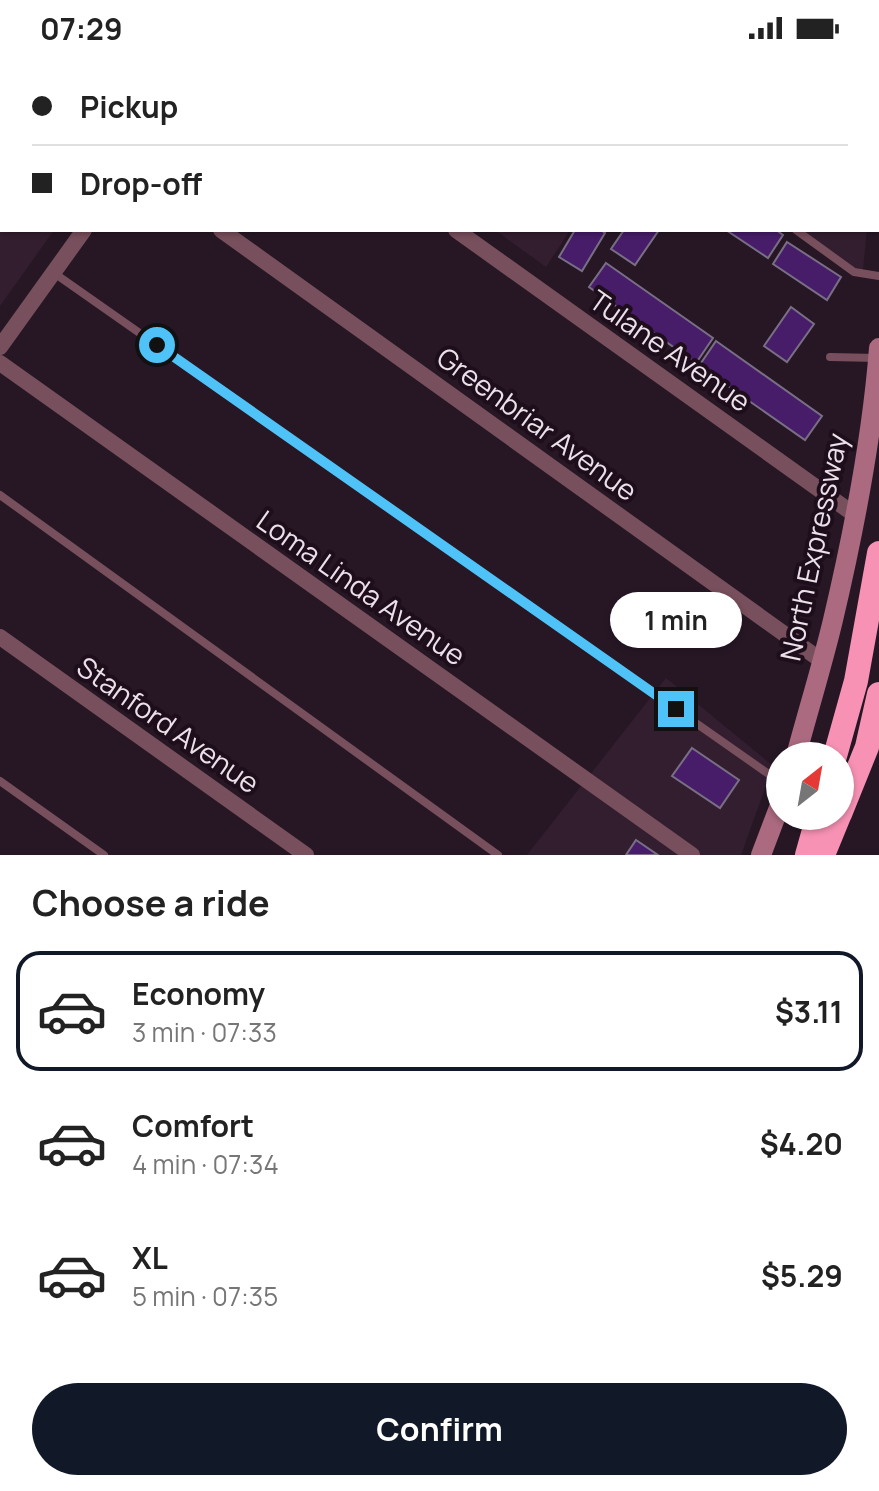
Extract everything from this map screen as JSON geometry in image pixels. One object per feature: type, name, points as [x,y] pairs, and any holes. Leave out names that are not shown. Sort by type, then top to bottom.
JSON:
[{"type":"highway","points":[[839,742],[856,681],[879,553]]},
{"type":"highway","points":[[854,780],[867,747],[879,694]]},
{"type":"highway","points":[[807,855],[814,830]]},
{"type":"highway","points":[[823,855],[834,830]]},
{"type":"main road","name":"North Expressway","points":[[800,742],[833,620],[855,515],[868,442],[879,348]]},
{"type":"main road","points":[[761,855],[770,830]]},
{"type":"street","points":[[0,347],[83,232]]},
{"type":"street","name":"Greenbriar Avenue","points":[[224,232],[822,661]]},
{"type":"street","name":"Tulane Avenue","points":[[459,232],[855,515]]},
{"type":"street","name":"Loma Linda Avenue","points":[[0,363],[692,855]]},
{"type":"street","name":"Stanford Avenue","points":[[0,637],[306,855]]},
{"type":"lane","points":[[799,232],[854,272],[879,276]]},
{"type":"lane","points":[[53,273],[766,772]]},
{"type":"lane","points":[[830,357],[878,358]]},
{"type":"lane","points":[[0,495],[498,855]]},
{"type":"lane","points":[[0,781],[104,855]]},
{"type":"shaded area","points":[[0,232],[53,232],[0,306]]},
{"type":"shaded area","points":[[498,232],[569,232],[546,267]]},
{"type":"shaded area","points":[[801,232],[867,232],[862,278]]},
{"type":"shaded area","points":[[666,678],[766,760],[766,785],[741,855],[527,855]]},
{"type":"building","points":[[574,232],[605,233],[582,271],[559,257]]},
{"type":"building","points":[[623,232],[658,232],[635,265],[611,249]]},
{"type":"building","points":[[729,232],[779,232],[783,235],[768,258]]},
{"type":"building","points":[[787,242],[841,277],[827,300],[773,264]]},
{"type":"building","points":[[606,263],[713,338],[696,363],[589,287]]},
{"type":"building","points":[[791,307],[814,324],[787,362],[764,346]]},
{"type":"building","points":[[716,341],[822,416],[805,440],[699,366]]},
{"type":"building","points":[[692,748],[739,780],[720,808],[672,776]]},
{"type":"building","points":[[636,840],[658,855],[626,855]]},
{"type":"route","points":[[157,345],[676,709]]}]
